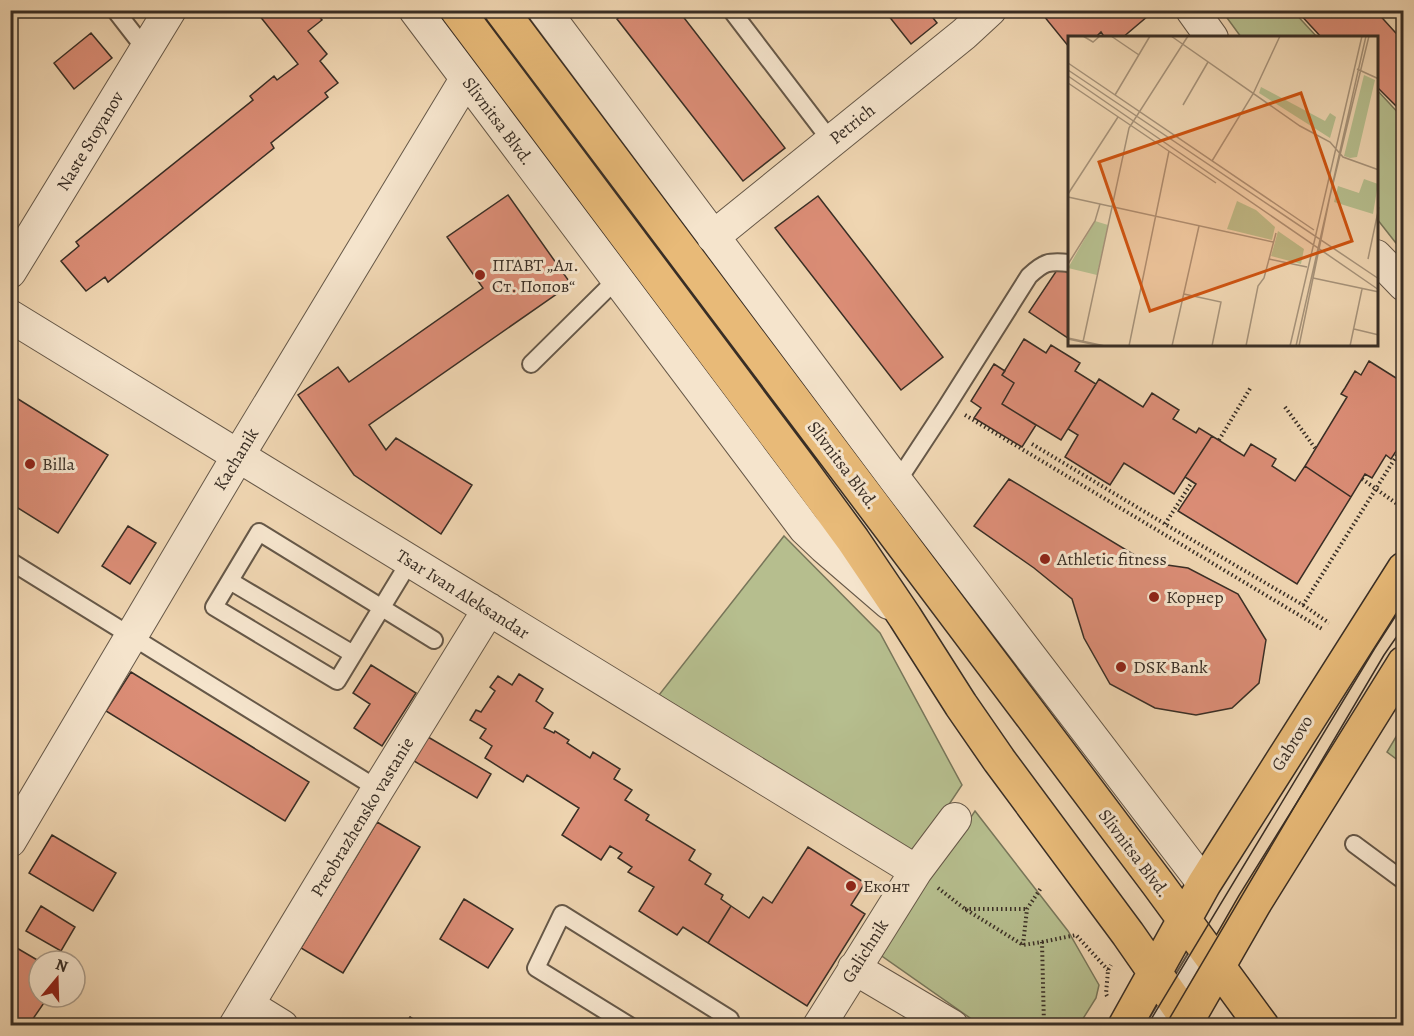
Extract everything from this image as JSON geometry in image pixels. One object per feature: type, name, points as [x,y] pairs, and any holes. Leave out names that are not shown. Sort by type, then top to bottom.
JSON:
[{"type":"main road","name":"Slivnitsa Blvd.","points":[[457,10],[853,540],[961,705],[1128,934],[1178,1008]]},
{"type":"main road","name":"Slivnitsa Blvd.","points":[[501,10],[1262,1026]]},
{"type":"main road","name":"Gabrovo","points":[[1178,1008],[1183,919],[1404,569]]},
{"type":"main road","points":[[1125,1026],[1178,1008],[1211,956],[1254,904],[1404,663]]},
{"type":"street","name":"Naste Stoyanov","points":[[10,272],[170,10]]},
{"type":"street","name":"Slivnitsa Blvd.","points":[[415,10],[806,529],[824,548],[905,617]]},
{"type":"street","name":"Slivnitsa Blvd.","points":[[543,10],[897,482],[1204,884]]},
{"type":"street","name":"Petrich","points":[[713,237],[964,34],[990,10]]},
{"type":"street","points":[[1192,10],[1211,36]]},
{"type":"street","name":"Kachanik","points":[[10,841],[238,456],[466,79]]},
{"type":"street","points":[[1378,257],[1404,285]]},
{"type":"street","name":"Tsar Ivan Aleksandar","points":[[10,316],[916,871]]},
{"type":"street","name":"Preobrazhensko vastanie","points":[[242,1015],[489,609]]},
{"type":"street","name":"Galichnik","points":[[819,1026],[916,871],[955,819]]},
{"type":"street","name":"Slivnitsa Blvd.","points":[[1178,849],[1183,919]]},
{"type":"street","points":[[854,968],[952,1026]]},
{"type":"street","points":[[242,1015],[282,1026]]},
{"type":"lane","points":[[115,10],[146,50]]},
{"type":"lane","points":[[731,10],[831,141]]},
{"type":"lane","points":[[897,482],[1029,276],[1040,266],[1054,261],[1068,263]]},
{"type":"lane","points":[[531,364],[617,279]]},
{"type":"lane","points":[[410,561],[382,607],[353,654],[337,681],[214,607],[259,532],[382,607],[434,640]]},
{"type":"lane","points":[[10,561],[378,789]]},
{"type":"lane","points":[[230,580],[353,654]]},
{"type":"lane","points":[[1354,844],[1404,880]]},
{"type":"lane","points":[[630,1026],[536,968],[562,914],[730,1019],[726,1026]]},
{"type":"lane","points":[[1155,1026],[1178,1008]]},
{"type":"path","points":[[1219,440],[1251,387]]},
{"type":"path","points":[[948,405],[1324,630]]},
{"type":"path","points":[[1285,407],[1316,448]]},
{"type":"path","points":[[1032,444],[1329,622]]},
{"type":"path","points":[[1303,605],[1404,444]]},
{"type":"path","points":[[1362,479],[1401,506]]},
{"type":"path","points":[[1165,525],[1192,482]]},
{"type":"path","points":[[916,871],[965,909],[1023,945],[1076,935],[1108,970]]},
{"type":"path","points":[[1023,945],[1027,909],[1041,888]]},
{"type":"path","points":[[965,909],[1027,909]]},
{"type":"path","points":[[1042,942],[1044,1026]]},
{"type":"path","points":[[1106,994],[1108,970],[1111,965]]},
{"type":"green space","points":[[1222,11],[1293,11],[1316,36],[1240,36]]},
{"type":"green space","points":[[1378,91],[1403,118],[1403,252],[1378,220]]},
{"type":"green space","points":[[784,536],[880,633],[962,785],[916,854],[659,695]]},
{"type":"green space","points":[[1403,725],[1403,764],[1387,752]]},
{"type":"green space","points":[[975,811],[1068,931],[1099,985],[1096,998],[1079,1025],[980,1025],[879,954]]},
{"type":"building","points":[[255,10],[314,10],[322,20],[308,31],[327,54],[320,61],[338,83],[325,93],[328,97],[271,143],[274,148],[108,282],[105,277],[86,291],[61,261],[79,246],[76,242],[253,100],[250,96],[274,76],[277,80],[298,64]]},
{"type":"building","points":[[628,10],[678,10],[785,148],[743,181],[617,19]]},
{"type":"building","points":[[884,10],[927,10],[937,23],[911,44]]},
{"type":"building","points":[[1039,10],[1155,10],[1124,36],[1104,36],[1101,32],[1097,36],[1068,36],[1068,46]]},
{"type":"building","points":[[1375,10],[1404,42],[1404,114],[1378,88],[1378,36],[1320,36],[1297,11]]},
{"type":"building","points":[[91,33],[112,58],[74,89],[54,63]]},
{"type":"building","points":[[508,195],[571,284],[369,425],[386,450],[396,438],[472,485],[441,534],[354,475],[298,395],[338,367],[349,382],[483,288],[447,237]]},
{"type":"building","points":[[818,196],[943,357],[901,390],[775,228]]},
{"type":"building","points":[[1059,267],[1068,273],[1068,338],[1029,312]]},
{"type":"building","points":[[1024,339],[1046,353],[1051,345],[1080,363],[1075,371],[1096,384],[1061,440],[1002,404],[1014,383],[1002,375]]},
{"type":"building","points":[[1369,361],[1404,383],[1404,439],[1391,459],[1386,455],[1372,478],[1365,474],[1351,497],[1305,466],[1347,397],[1341,394],[1355,371],[1361,375]]},
{"type":"building","points":[[994,364],[1005,371],[1002,375],[1014,383],[1002,404],[1036,425],[1022,447],[974,418],[981,408],[971,401]]},
{"type":"building","points":[[1099,379],[1143,407],[1152,393],[1179,410],[1173,419],[1196,433],[1199,428],[1212,436],[1174,494],[1124,463],[1110,485],[1065,457],[1078,435],[1068,429]]},
{"type":"building","points":[[10,394],[108,455],[58,533],[10,503]]},
{"type":"building","points":[[1212,436],[1244,456],[1251,444],[1276,459],[1272,466],[1295,481],[1305,466],[1351,497],[1297,584],[1178,511],[1196,484],[1185,477]]},
{"type":"building","name":"Корнер","points":[[1009,479],[1146,562],[1188,568],[1238,594],[1266,640],[1259,683],[1232,708],[1196,715],[1155,708],[1110,684],[1084,638],[1072,599],[1034,568],[974,526]]},
{"type":"building","points":[[128,526],[156,543],[130,584],[102,566]]},
{"type":"building","points":[[371,665],[416,693],[382,746],[354,728],[370,704],[353,693]]},
{"type":"building","points":[[131,672],[309,782],[285,821],[106,711]]},
{"type":"building","points":[[519,674],[543,689],[536,701],[553,713],[544,728],[554,733],[555,731],[569,740],[567,743],[590,758],[593,752],[620,769],[614,779],[632,790],[625,800],[649,815],[646,820],[695,850],[689,860],[711,874],[705,884],[723,895],[721,899],[731,906],[708,943],[683,927],[677,935],[639,911],[654,887],[628,872],[632,867],[618,858],[622,853],[610,846],[601,860],[562,835],[579,808],[527,775],[523,782],[485,758],[492,746],[480,738],[486,729],[470,720],[476,710],[481,712],[495,691],[490,687],[498,676],[512,685]]},
{"type":"building","points":[[428,737],[491,774],[477,798],[414,761]]},
{"type":"building","points":[[377,822],[420,847],[343,973],[301,948]]},
{"type":"building","points":[[52,835],[116,873],[93,911],[29,873]]},
{"type":"building","points":[[808,847],[865,883],[851,905],[865,914],[807,1006],[708,943],[731,906],[749,918],[763,897],[772,903]]},
{"type":"building","points":[[464,899],[513,929],[488,968],[440,939]]},
{"type":"building","points":[[41,906],[75,927],[62,949],[58,949],[26,931]]},
{"type":"building","points":[[10,944],[27,954],[27,1009],[40,1009],[28,1026],[10,1026]]},
{"type":"building","points":[[410,1017],[424,1026],[404,1026]]},
{"type":"tram line","points":[[1147,1026],[1404,603]]},
{"type":"tram line","points":[[1165,1026],[1384,655],[1404,626]]},
{"type":"place","name":"ПГАВТ „Ал. Ст. Попов“","points":[[480,275]]},
{"type":"place","name":"Billa","points":[[30,464]]},
{"type":"place","name":"Athletic fitness","points":[[1045,559]]},
{"type":"place","name":"Корнер","points":[[1154,597]]},
{"type":"place","name":"DSK Bank","points":[[1121,667]]},
{"type":"place","name":"Еконт","points":[[851,886]]}]
